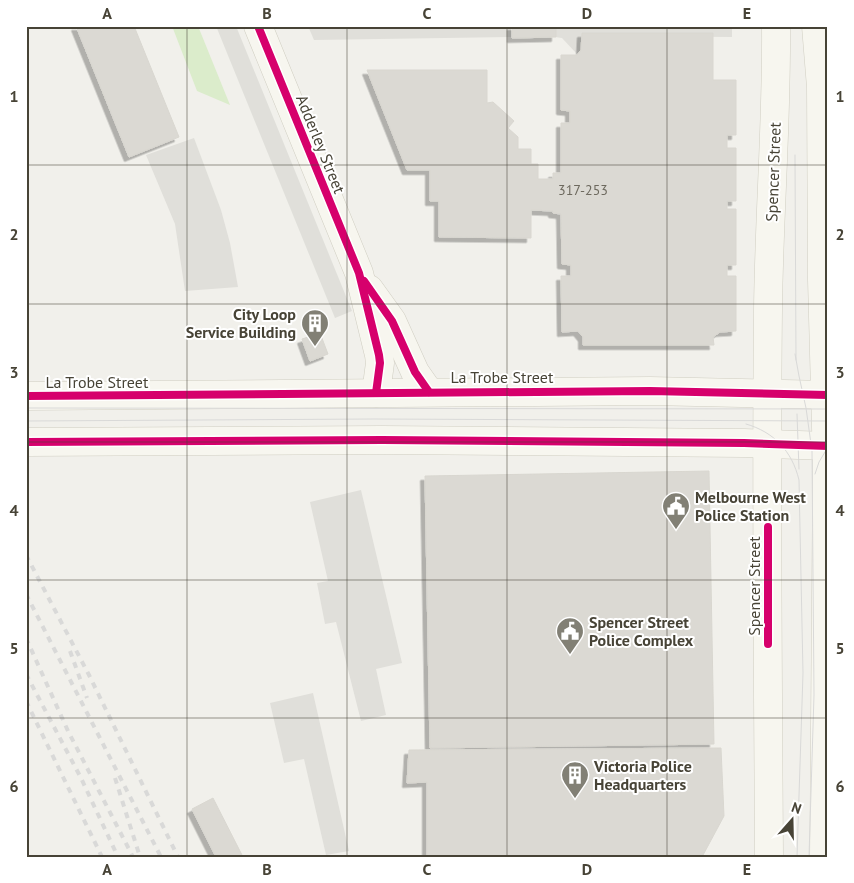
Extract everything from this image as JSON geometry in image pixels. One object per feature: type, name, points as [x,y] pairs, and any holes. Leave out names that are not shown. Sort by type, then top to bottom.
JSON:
[{"type":"street","name":"Adderley Street","points":[[258,26],[359,273],[380,363],[370,394]]},
{"type":"street","name":"Spencer Street","points":[[769,857],[767,393],[776,26]]},
{"type":"street","points":[[816,26],[820,87],[827,446],[824,857]]},
{"type":"street","name":"Adderley Street","points":[[359,273],[392,321],[415,372],[429,392]]},
{"type":"street","name":"La Trobe Street","points":[[26,396],[650,391],[826,395]]},
{"type":"street","points":[[26,442],[382,440],[827,446]]},
{"type":"green space","points":[[172,26],[198,26],[230,105],[197,91]]},
{"type":"shaded area","points":[[216,26],[236,26],[352,311],[335,318]]},
{"type":"shaded area","points":[[308,26],[511,26],[511,37],[314,40]]},
{"type":"shaded area","points":[[555,26],[732,26],[732,37],[582,36],[581,50],[577,54],[562,38],[555,37]]},
{"type":"shaded area","points":[[194,138],[221,210],[230,243],[238,287],[185,291],[175,224],[146,155]]},
{"type":"shaded area","points":[[361,490],[402,663],[376,669],[386,715],[361,721],[336,622],[325,624],[317,583],[328,581],[310,502]]},
{"type":"shaded area","points":[[313,693],[349,851],[326,855],[304,759],[284,763],[270,703]]},
{"type":"building","points":[[76,26],[134,26],[179,137],[129,157]]},
{"type":"building","points":[[512,26],[556,26],[556,37],[512,38]]},
{"type":"building","points":[[582,33],[713,33],[713,80],[736,80],[736,135],[727,135],[727,148],[736,148],[736,201],[727,201],[727,209],[736,209],[736,265],[727,265],[727,276],[736,276],[736,331],[720,332],[713,337],[714,345],[583,345],[583,337],[578,331],[562,332],[561,276],[571,276],[571,265],[562,264],[561,214],[553,213],[553,211],[531,210],[531,238],[439,237],[439,201],[430,201],[430,170],[407,170],[367,70],[487,70],[487,103],[493,102],[514,121],[508,128],[518,137],[518,149],[531,149],[531,164],[538,164],[538,179],[553,179],[553,173],[561,173],[561,123],[570,123],[570,111],[561,110],[561,55],[577,55],[581,50]]},
{"type":"building","name":"City Loop Service Building","points":[[320,333],[328,354],[310,361],[302,339]]},
{"type":"building","name":"Spencer Street Police Complex","points":[[709,471],[714,744],[430,748],[425,476]]},
{"type":"building","name":"Victoria Police Headquarters","points":[[721,748],[724,816],[702,857],[427,857],[427,782],[407,783],[409,750]]},
{"type":"building","points":[[213,798],[243,857],[216,857],[192,809]]},
{"type":"tram line","points":[[795,155],[796,360]]},
{"type":"tram line","points":[[795,354],[806,408],[812,451],[814,695],[809,857]]},
{"type":"tram line","points":[[26,408],[828,409]]},
{"type":"tram line","points":[[797,414],[799,469]]},
{"type":"tram line","points":[[26,421],[374,419],[828,421]]},
{"type":"tram line","points":[[746,424],[765,432],[780,444],[792,460],[799,480],[803,673],[797,857]]},
{"type":"tram line","points":[[815,474],[819,462],[828,447]]},
{"type":"railway","points":[[26,555],[89,675],[178,857]]},
{"type":"railway","points":[[26,594],[161,857]]},
{"type":"railway","points":[[26,638],[68,731],[133,857]]},
{"type":"railway","points":[[70,651],[87,698]]},
{"type":"railway","points":[[26,674],[81,778],[118,857]]},
{"type":"railway","points":[[26,701],[102,857]]},
{"type":"railway","points":[[115,778],[140,857]]},
{"type":"cycle path","points":[[258,26],[359,273],[379,355],[380,363],[376,393]]},
{"type":"cycle path","points":[[364,281],[392,321],[415,372],[429,392]]},
{"type":"cycle path","points":[[26,396],[650,391],[828,395]]},
{"type":"cycle path","points":[[26,442],[382,440],[744,443],[828,446]]},
{"type":"cycle path","points":[[768,527],[768,644]]},
{"type":"place","name":"City Loop Service Building","points":[[315,347]]},
{"type":"place","name":"Melbourne West Police Station","points":[[676,530]]},
{"type":"place","name":"Spencer Street Police Complex","points":[[570,655]]},
{"type":"place","name":"Victoria Police Headquarters","points":[[575,799]]}]
